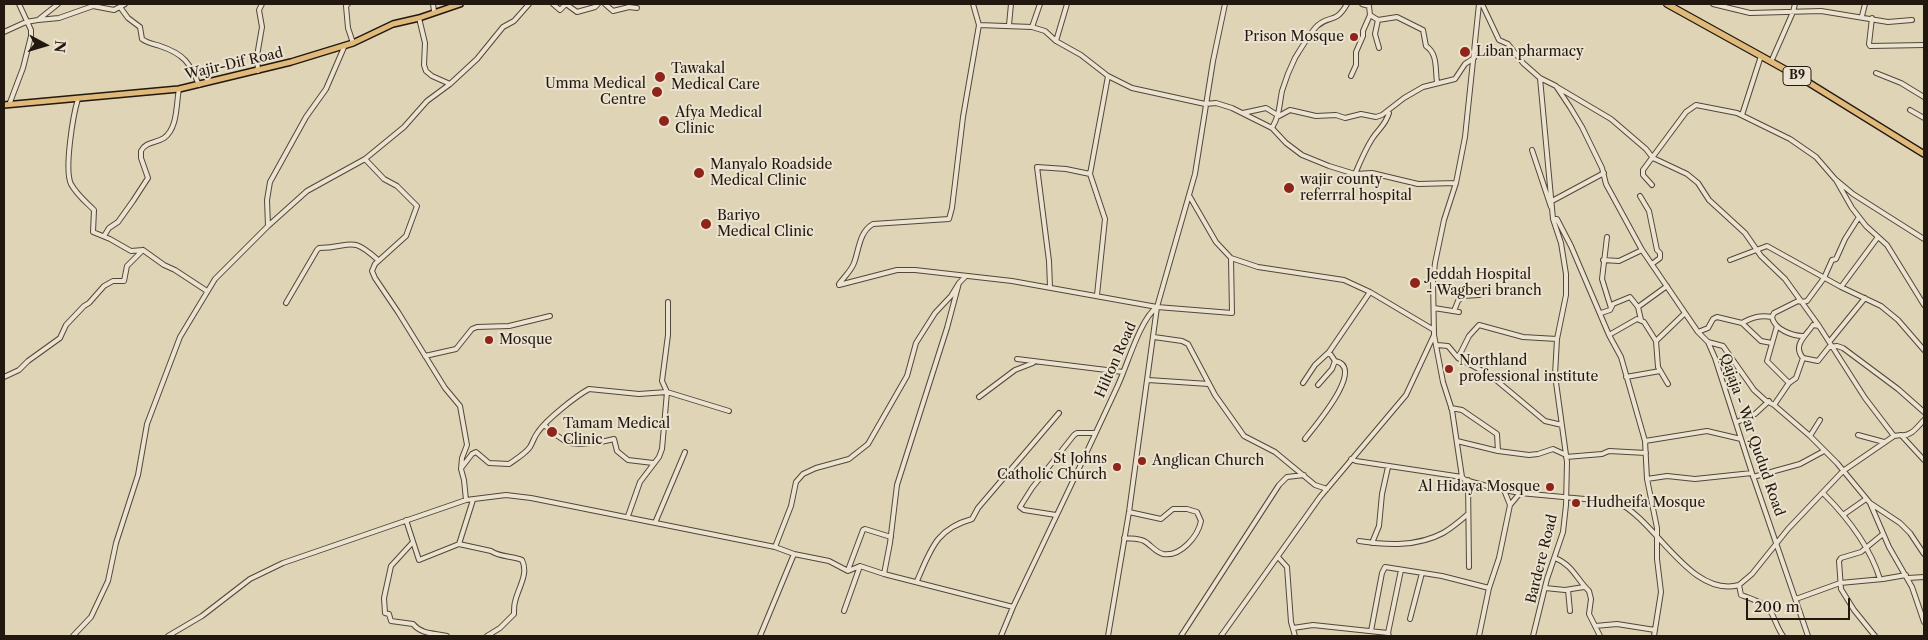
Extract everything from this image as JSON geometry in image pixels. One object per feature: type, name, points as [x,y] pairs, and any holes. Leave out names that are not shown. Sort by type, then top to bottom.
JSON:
[{"type":"highway","name":"B9","points":[[1667,4],[1829,94],[1851,111],[1924,154]]},
{"type":"main road","name":"Wajir-Dif Road","points":[[6,105],[179,89],[199,85],[258,71],[353,43],[392,24],[419,18],[434,11],[460,4]]},
{"type":"street","points":[[6,105],[30,43],[31,30],[19,4]]},
{"type":"street","points":[[38,20],[58,4]]},
{"type":"street","points":[[4,32],[26,22],[58,18],[93,6],[112,10],[125,4]]},
{"type":"street","points":[[258,71],[257,56],[262,28],[259,10],[262,4]]},
{"type":"street","points":[[348,4],[346,6],[348,28],[353,43]]},
{"type":"street","points":[[433,4],[434,11]]},
{"type":"street","points":[[73,636],[91,617],[108,581],[116,543],[138,474],[150,416],[180,337],[207,291],[231,261],[307,191],[365,158],[404,127],[427,101],[450,84],[477,59],[503,27],[514,21],[529,4]]},
{"type":"street","points":[[553,4],[560,10],[566,4],[577,12],[595,7],[598,4]]},
{"type":"street","points":[[605,4],[613,12],[629,7],[637,8]]},
{"type":"street","points":[[974,4],[979,25],[1032,27],[1045,31],[1056,41],[1081,55],[1108,76],[1132,88],[1205,104],[1216,103],[1242,113],[1272,128],[1302,155],[1355,174],[1372,173],[1418,184],[1456,183]]},
{"type":"street","points":[[1009,25],[1011,4]]},
{"type":"street","points":[[1032,27],[1040,4]]},
{"type":"street","points":[[1056,41],[1067,4]]},
{"type":"street","points":[[1108,636],[1129,512],[1158,307],[1168,265],[1190,197],[1205,104],[1225,4]]},
{"type":"street","points":[[1272,128],[1279,116],[1283,89],[1294,59],[1317,27],[1325,21],[1335,19],[1341,14],[1346,4]]},
{"type":"street","points":[[1351,76],[1356,64],[1356,52],[1370,15],[1369,6],[1362,4]]},
{"type":"street","points":[[1462,477],[1451,408],[1443,382],[1434,335],[1433,281],[1444,220],[1456,183],[1465,137],[1481,4]]},
{"type":"street","points":[[1481,4],[1499,40],[1508,44],[1540,78],[1611,119],[1646,149],[1653,158],[1687,174],[1698,184],[1709,200],[1746,233],[1761,256],[1784,279],[1802,302],[1830,341],[1865,398],[1894,436]]},
{"type":"street","points":[[1713,4],[1750,13],[1821,11],[1862,16],[1888,22],[1912,20]]},
{"type":"street","points":[[1771,62],[1795,4]]},
{"type":"street","points":[[1862,16],[1865,4]]},
{"type":"street","points":[[120,7],[128,18],[140,26],[142,39],[169,49],[185,59],[191,66],[199,85]]},
{"type":"street","points":[[1370,15],[1378,20],[1397,17],[1423,30],[1426,46],[1435,56],[1437,82]]},
{"type":"street","points":[[419,18],[425,43],[423,56],[426,71],[432,76],[450,84]]},
{"type":"street","points":[[1872,18],[1868,44],[1870,46],[1924,45]]},
{"type":"street","points":[[1378,20],[1375,34],[1379,48]]},
{"type":"street","name":"Hilton Road","points":[[979,25],[949,219],[873,224],[868,227],[862,236],[853,265],[839,285],[897,270],[915,270],[1012,281],[1158,307]]},
{"type":"street","points":[[268,226],[267,200],[270,182],[306,117],[326,90],[345,45]]},
{"type":"street","points":[[1742,115],[1761,56]]},
{"type":"street","points":[[1279,116],[1290,110],[1316,116],[1336,115],[1345,118],[1361,114],[1376,116],[1387,113],[1404,98],[1423,87],[1455,79],[1466,64],[1474,58]]},
{"type":"street","points":[[1876,73],[1901,83],[1924,97]]},
{"type":"street","points":[[1097,295],[1105,219],[1090,174],[1108,76]]},
{"type":"street","points":[[1540,78],[1553,219]]},
{"type":"street","name":"Qajaja - War Qudud Road","points":[[1556,86],[1582,127],[1604,173],[1606,184],[1642,250],[1698,332],[1708,342],[1721,372],[1752,475],[1808,636]]},
{"type":"street","points":[[104,236],[129,207],[148,178],[141,158],[141,151],[145,146],[166,137],[172,129],[179,89]]},
{"type":"street","points":[[78,99],[72,131],[68,177],[77,194],[94,210],[93,232],[130,251],[143,250],[207,291]]},
{"type":"street","points":[[1652,185],[1642,173],[1686,112],[1696,105],[1742,115],[1806,148],[1835,178],[1871,206],[1924,239]]},
{"type":"street","points":[[1242,113],[1266,108],[1279,116]]},
{"type":"street","points":[[1355,174],[1374,136],[1386,122],[1389,110]]},
{"type":"street","points":[[1910,110],[1924,118]]},
{"type":"street","points":[[1532,150],[1553,219]]},
{"type":"street","points":[[365,158],[384,178],[397,186],[416,206],[406,236],[372,267],[375,278],[449,394],[460,406],[467,445],[462,458],[461,469],[466,500]]},
{"type":"street","points":[[1050,287],[1037,167],[1066,169],[1090,174]]},
{"type":"street","points":[[1552,201],[1604,173]]},
{"type":"street","points":[[1835,178],[1859,218],[1887,245],[1924,305]]},
{"type":"street","points":[[1640,196],[1649,211],[1657,250],[1660,253],[1660,258],[1652,264]]},
{"type":"street","points":[[1190,197],[1216,242],[1231,258],[1258,267],[1344,280],[1370,292],[1434,330]]},
{"type":"street","points":[[1772,317],[1774,313],[1798,301],[1806,301],[1824,278],[1830,263],[1836,259],[1845,239],[1859,218]]},
{"type":"street","points":[[1553,219],[1557,219],[1571,246],[1609,335],[1621,357],[1645,441],[1647,479],[1654,504],[1662,592],[1654,636]]},
{"type":"street","name":"Bardere Road","points":[[1533,636],[1545,588],[1563,532],[1566,497],[1566,456],[1556,380],[1557,339],[1566,295],[1567,280],[1561,243],[1553,219]]},
{"type":"street","points":[[1607,237],[1602,279],[1611,308]]},
{"type":"street","points":[[1841,287],[1878,237]]},
{"type":"street","points":[[286,303],[319,248],[360,245],[378,260]]},
{"type":"street","points":[[1730,260],[1766,246],[1890,312],[1924,350]]},
{"type":"street","points":[[4,376],[19,370],[28,361],[60,338],[66,325],[84,306],[90,304],[104,286],[113,281],[124,281],[126,266],[143,250]]},
{"type":"street","points":[[1603,260],[1619,260],[1642,250]]},
{"type":"street","points":[[1158,307],[1232,313],[1231,258]]},
{"type":"street","points":[[775,547],[791,506],[796,482],[803,474],[816,468],[849,459],[868,444],[907,376],[916,343],[935,313],[965,277]]},
{"type":"street","points":[[884,574],[891,537],[896,485],[947,328],[959,283]]},
{"type":"street","points":[[1638,308],[1667,286]]},
{"type":"street","points":[[1303,383],[1315,365],[1329,352],[1370,292]]},
{"type":"street","points":[[1434,308],[1456,311],[1458,301],[1462,296],[1479,295]]},
{"type":"street","points":[[1601,313],[1610,310],[1613,304],[1628,296],[1638,308],[1641,320],[1656,341],[1657,363],[1668,384]]},
{"type":"street","points":[[1830,341],[1866,298]]},
{"type":"street","points":[[628,516],[640,482],[661,454],[662,449],[667,392],[662,381],[668,335],[668,302]]},
{"type":"street","name":"Hilton Road","points":[[1001,636],[1138,336],[1153,311],[1158,307]]},
{"type":"street","points":[[1656,341],[1685,313]]},
{"type":"street","points":[[425,356],[456,349],[472,329],[477,327],[509,326],[550,316]]},
{"type":"street","points":[[1698,332],[1708,328],[1712,319],[1717,317],[1742,323],[1761,341],[1772,343]]},
{"type":"street","points":[[1742,323],[1750,318],[1772,317]]},
{"type":"street","points":[[1772,317],[1772,321],[1777,326],[1794,336],[1803,336],[1808,333],[1813,325],[1819,326]]},
{"type":"street","points":[[1609,335],[1637,319],[1641,320]]},
{"type":"street","points":[[1458,358],[1469,336],[1479,325],[1523,337],[1557,339]]},
{"type":"street","points":[[1777,326],[1767,360],[1788,383]]},
{"type":"street","points":[[1221,636],[1320,497],[1409,389],[1434,335]]},
{"type":"street","points":[[1803,336],[1799,345],[1800,354],[1803,358],[1818,361],[1829,347],[1842,348],[1898,389],[1924,412]]},
{"type":"street","points":[[1154,338],[1182,341],[1188,344],[1209,384],[1244,436],[1275,452],[1315,485],[1327,489]]},
{"type":"street","points":[[1708,342],[1723,346],[1754,390],[1810,436],[1843,470],[1870,503],[1900,523],[1910,533],[1924,554]]},
{"type":"street","points":[[1437,345],[1448,346],[1458,358],[1490,375],[1545,422],[1562,425]]},
{"type":"street","points":[[1305,440],[1332,403],[1344,378],[1343,367],[1339,362],[1335,361],[1329,352]]},
{"type":"street","points":[[1774,405],[1788,383],[1796,378],[1803,358]]},
{"type":"street","points":[[1017,359],[1123,372]]},
{"type":"street","points":[[1318,384],[1332,368],[1335,361]]},
{"type":"street","points":[[979,396],[1015,370],[1041,362]]},
{"type":"street","points":[[1626,377],[1660,371]]},
{"type":"street","points":[[1148,380],[1209,384]]},
{"type":"street","points":[[461,469],[472,454],[476,452],[489,463],[509,464],[526,451],[544,426],[567,405],[589,389],[644,395],[667,392],[729,411]]},
{"type":"street","points":[[1737,422],[1755,414],[1769,401]]},
{"type":"street","points":[[1451,408],[1462,410],[1497,434],[1498,451]]},
{"type":"street","points":[[917,581],[934,542],[960,522],[972,519],[978,508],[1059,413]]},
{"type":"street","points":[[1810,436],[1820,420]]},
{"type":"street","points":[[1351,458],[1356,462],[1462,477],[1520,493],[1617,502],[1631,511],[1697,576],[1719,586],[1739,584],[1752,574],[1788,529],[1843,470],[1894,436],[1905,436],[1924,420]]},
{"type":"street","points":[[544,426],[564,441],[571,443],[614,439],[617,451],[628,460],[653,464]]},
{"type":"street","points":[[1645,441],[1707,431],[1742,439]]},
{"type":"street","points":[[1056,515],[1024,510],[1020,507],[1074,435],[1077,433],[1095,433]]},
{"type":"street","points":[[1901,435],[1924,460]]},
{"type":"street","points":[[1858,436],[1884,442]]},
{"type":"street","points":[[1457,441],[1498,451],[1534,455],[1554,450],[1566,456],[1602,454],[1609,451],[1646,453]]},
{"type":"street","points":[[1647,479],[1667,476],[1695,479],[1752,475],[1800,464],[1824,451]]},
{"type":"street","points":[[655,522],[685,452]]},
{"type":"street","points":[[1372,543],[1378,530],[1382,494],[1388,467]]},
{"type":"street","points":[[1181,636],[1279,486],[1287,477],[1304,475]]},
{"type":"street","points":[[1468,480],[1469,567]]},
{"type":"street","points":[[1315,485],[1320,497]]},
{"type":"street","points":[[1504,490],[1510,505]]},
{"type":"street","points":[[1823,492],[1843,515],[1867,548],[1880,579]]},
{"type":"street","points":[[1479,636],[1489,588],[1499,558],[1510,505],[1520,493]]},
{"type":"street","points":[[168,636],[202,616],[250,579],[282,563],[466,500],[506,495],[550,501],[628,516],[775,547],[794,554],[829,561],[848,571]]},
{"type":"street","points":[[1843,515],[1866,499]]},
{"type":"street","points":[[459,544],[472,500]]},
{"type":"street","points":[[1870,503],[1882,534],[1907,576],[1924,622]]},
{"type":"street","points":[[1124,538],[1144,541],[1159,552],[1169,554],[1190,542],[1196,534],[1201,521],[1197,512],[1187,509],[1173,509],[1161,519],[1129,512]]},
{"type":"street","points":[[1358,541],[1395,545],[1428,539],[1443,533],[1468,514]]},
{"type":"street","points":[[406,520],[419,560],[459,544],[522,560],[524,563],[524,577],[514,602],[514,614],[500,628],[487,636]]},
{"type":"street","points":[[848,571],[863,530],[891,537]]},
{"type":"street","points":[[1876,636],[1844,596],[1840,583],[1840,559],[1867,548],[1882,534]]},
{"type":"street","points":[[413,542],[391,566],[384,598],[385,613],[389,614],[391,621],[413,624],[417,629],[447,636]]},
{"type":"street","points":[[760,636],[794,554]]},
{"type":"street","points":[[1278,557],[1287,567],[1295,636]]},
{"type":"street","points":[[1555,558],[1575,573],[1590,594],[1589,614],[1600,636]]},
{"type":"street","points":[[848,571],[860,566],[884,574],[1013,607]]},
{"type":"street","points":[[844,611],[860,566]]},
{"type":"street","points":[[1371,631],[1383,569],[1388,567],[1489,588]]},
{"type":"street","points":[[1293,628],[1313,625],[1371,631],[1388,635],[1401,570]]},
{"type":"street","points":[[1410,619],[1422,573]]},
{"type":"street","points":[[1796,599],[1840,583],[1907,576],[1924,577]]},
{"type":"street","points":[[1739,584],[1741,595],[1762,604],[1772,614],[1783,636]]},
{"type":"street","points":[[1545,588],[1568,590],[1584,587]]},
{"type":"street","points":[[1568,590],[1570,611]]},
{"type":"street","points":[[1595,626],[1617,624],[1655,630]]},
{"type":"place","name":"Prison Mosque","points":[[1354,37]]},
{"type":"place","name":"Liban pharmacy","points":[[1465,52]]},
{"type":"place","name":"Tawakal Medical Care","points":[[660,77]]},
{"type":"place","name":"Umma Medical Centre","points":[[657,92]]},
{"type":"place","name":"Afya Medical Clinic","points":[[664,121]]},
{"type":"place","name":"Manyalo Roadside Medical Clinic","points":[[699,173]]},
{"type":"place","name":"wajir county referrral hospital","points":[[1289,188]]},
{"type":"place","name":"Bariyo Medical Clinic","points":[[706,224]]},
{"type":"place","name":"Jeddah Hospital - Wagberi branch","points":[[1415,283]]},
{"type":"place","name":"Mosque","points":[[489,340]]},
{"type":"place","name":"Northland professional institute","points":[[1449,369]]},
{"type":"place","name":"Tamam Medical Clinic","points":[[552,432]]},
{"type":"place","name":"Anglican Church","points":[[1142,461]]},
{"type":"place","name":"St Johns Catholic Church","points":[[1117,467]]},
{"type":"place","name":"Al Hidaya Mosque","points":[[1550,487]]},
{"type":"place","name":"Hudheifa Mosque","points":[[1576,503]]}]
